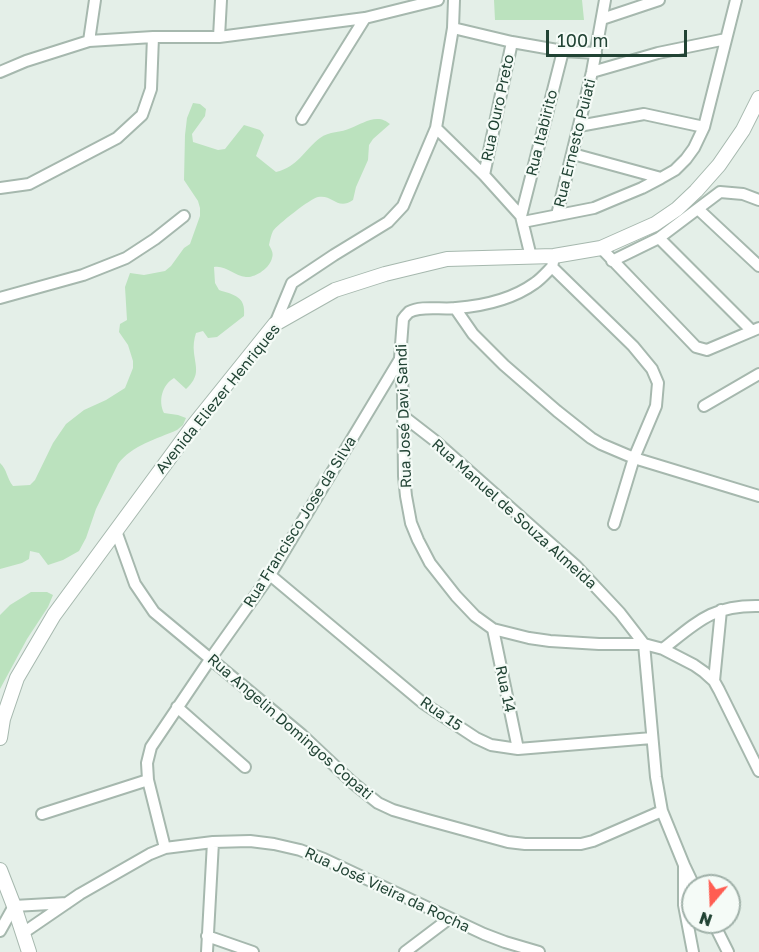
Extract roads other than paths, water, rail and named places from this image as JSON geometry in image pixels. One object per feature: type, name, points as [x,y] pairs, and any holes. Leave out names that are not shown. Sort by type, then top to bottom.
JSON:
[{"type":"street","points":[[88,41],[95,0]]},
{"type":"street","points":[[219,38],[221,0]]},
{"type":"street","points":[[0,72],[88,41],[153,37],[219,38],[365,18],[438,0]]},
{"type":"street","points":[[275,324],[292,283],[388,222],[403,206],[436,129],[453,28],[454,0]]},
{"type":"street","name":"Rua Ernesto Puiati","points":[[556,215],[592,72],[605,0]]},
{"type":"street","points":[[602,19],[659,0]]},
{"type":"street","points":[[522,219],[594,208],[661,178],[675,170],[686,159],[704,127],[736,0]]},
{"type":"street","points":[[302,120],[365,18]]},
{"type":"street","points":[[453,28],[563,51],[596,53]]},
{"type":"street","points":[[0,188],[29,184],[117,138],[142,115],[152,88],[153,37]]},
{"type":"street","points":[[592,72],[658,53],[726,39]]},
{"type":"street","name":"Rua Ouro Preto","points":[[484,175],[512,42]]},
{"type":"street","name":"Rua Itabirito","points":[[522,219],[563,51]]},
{"type":"street","name":"Avenida Eliezer Henriques","points":[[0,738],[3,719],[17,678],[54,615],[193,426],[275,324],[335,290],[385,274],[447,259],[531,257],[553,261],[601,248],[655,224],[677,209],[720,165],[743,130],[759,98]]},
{"type":"street","points":[[579,126],[644,114],[704,127]]},
{"type":"street","points":[[436,129],[484,175],[522,219],[531,257]]},
{"type":"street","points":[[573,154],[661,178]]},
{"type":"street","points":[[612,261],[659,238],[720,192],[759,200]]},
{"type":"street","points":[[698,209],[759,266]]},
{"type":"street","points":[[0,298],[83,275],[126,258],[155,240],[184,216]]},
{"type":"street","points":[[601,248],[692,343],[701,349],[714,348],[755,330],[659,238]]},
{"type":"street","points":[[614,524],[634,458],[656,406],[658,383],[652,369],[633,346],[553,261],[537,282],[516,294],[455,309],[473,334],[496,357],[591,438],[634,458],[759,496]]},
{"type":"street","name":"Rua José Davi Sandi","points":[[455,309],[422,309],[410,312],[403,319],[400,358],[406,496],[411,523],[430,563],[475,616],[493,629],[550,641],[644,644],[663,650],[694,665],[714,681]]},
{"type":"street","name":"Rua Francisco Jose da Silva","points":[[165,848],[148,780],[147,762],[151,747],[270,575],[400,358]]},
{"type":"street","points":[[704,406],[759,374]]},
{"type":"street","name":"Rua Manuel de Souza Almeida","points":[[403,416],[434,440],[576,566],[620,613],[644,644]]},
{"type":"street","name":"Rua Angelin Domingos Copati","points":[[116,531],[135,584],[154,612],[302,735],[378,803],[393,810],[518,844],[581,844],[662,811]]},
{"type":"street","name":"Rua 15","points":[[270,575],[423,703],[476,738],[491,745],[518,749],[652,738]]},
{"type":"street","points":[[663,650],[708,615],[721,610],[759,606]]},
{"type":"street","points":[[721,610],[714,681],[759,771]]},
{"type":"street","name":"Rua 14","points":[[493,629],[518,749]]},
{"type":"street","points":[[644,644],[656,777],[662,811],[688,874]]},
{"type":"street","points":[[177,707],[244,767]]},
{"type":"street","points":[[42,814],[148,780]]},
{"type":"street","name":"Rua José Vieira da Rocha","points":[[23,933],[150,854],[165,848],[213,842],[250,841],[300,850],[351,870],[495,938],[539,952]]},
{"type":"street","points":[[207,952],[213,842]]},
{"type":"street","points":[[684,865],[684,905],[693,952]]},
{"type":"street","points":[[0,870],[30,952]]},
{"type":"street","name":"Rua José Vieira da Rocha","points":[[14,906],[68,903]]},
{"type":"street","points":[[0,932],[14,906]]},
{"type":"street","points":[[405,952],[450,918]]},
{"type":"street","points":[[718,934],[728,952]]},
{"type":"street","points":[[207,936],[252,952]]}]
